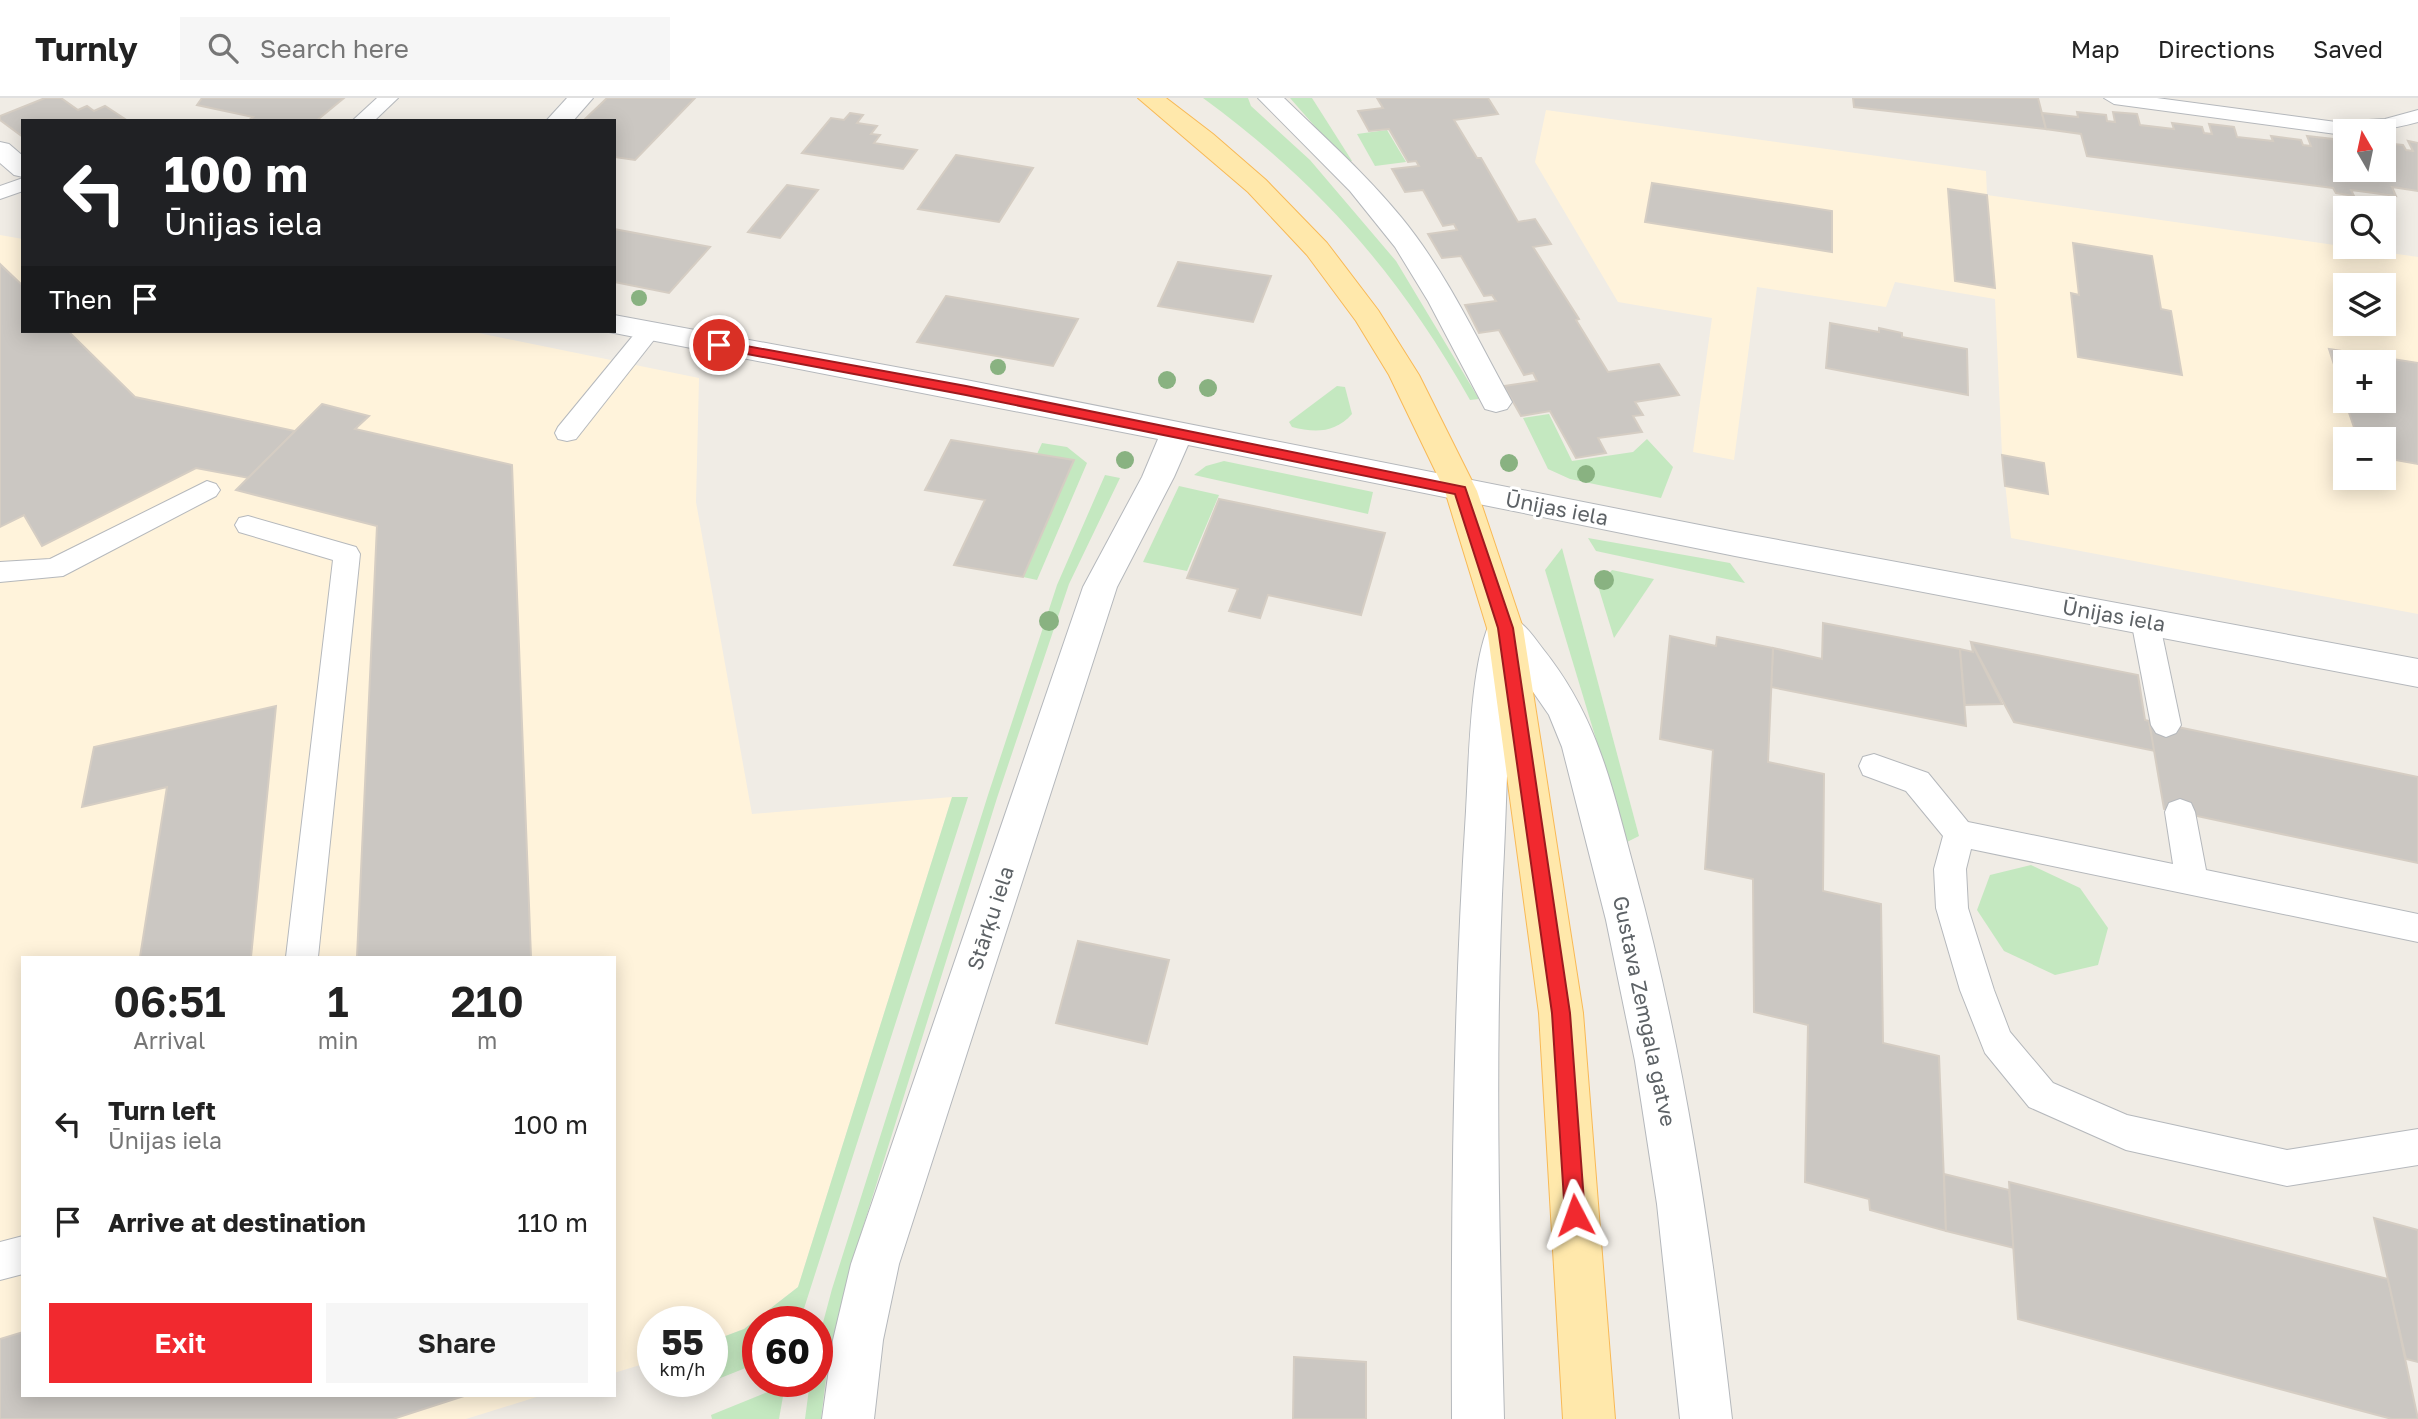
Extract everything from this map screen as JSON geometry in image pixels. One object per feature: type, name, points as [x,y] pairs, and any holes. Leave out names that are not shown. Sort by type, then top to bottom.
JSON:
[{"type":"main road","name":"Gustava Zemgala gatve","points":[[1150,98],[1204,139],[1257,186],[1317,249],[1368,317],[1404,375],[1461,491],[1505,628],[1561,1013],[1589,1419]]},
{"type":"street","points":[[561,119],[581,98]]},
{"type":"street","points":[[1270,98],[1379,208],[1407,243],[1434,284],[1496,402]]},
{"type":"street","points":[[0,150],[21,167]]},
{"type":"street","name":"Ūnijas iela","points":[[616,324],[1461,491],[2418,673]]},
{"type":"street","name":"Stārķu iela","points":[[848,1419],[858,1340],[875,1264],[1100,587],[1158,477],[1177,433]]},
{"type":"street","points":[[1478,1419],[1475,1219],[1479,920],[1494,671],[1505,628]]},
{"type":"street","name":"Gustava Zemgala gatve","points":[[1505,628],[1541,671],[1576,732],[1623,901],[1666,1102],[1696,1318],[1706,1419]]},
{"type":"lane","points":[[364,119],[388,98]]},
{"type":"lane","points":[[2114,98],[2336,128],[2385,125],[2418,116]]},
{"type":"lane","points":[[0,193],[21,185]]},
{"type":"lane","points":[[566,433],[649,331]]},
{"type":"lane","points":[[0,572],[54,569],[207,490]]},
{"type":"lane","points":[[248,525],[346,554],[302,956]]},
{"type":"lane","points":[[2145,620],[2165,725]]},
{"type":"lane","points":[[1874,765],[1916,782],[1959,834],[2418,928]]},
{"type":"lane","points":[[2180,812],[2192,880]]},
{"type":"lane","points":[[1959,834],[1950,869],[1952,908],[1977,990],[1997,1042],[2041,1095],[2126,1132],[2287,1168],[2418,1147]]},
{"type":"lane","points":[[0,1261],[21,1256]]},
{"type":"shaded area","points":[[1546,110],[1986,171],[1987,195],[2333,245],[2333,259],[2396,259],[2396,254],[2418,257],[2418,614],[2011,538],[2002,455],[1995,299],[1895,282],[1886,307],[1757,287],[1734,460],[1693,452],[1712,318],[1618,302],[1535,162]]},
{"type":"shaded area","points":[[0,235],[21,239],[21,333],[479,333],[699,378],[696,502],[752,814],[952,797],[798,1287],[774,1306],[742,1306],[742,1330],[728,1335],[728,1306],[637,1306],[637,1366],[616,1372],[616,956],[21,956],[21,1397],[537,1397],[466,1419],[0,1419]]},
{"type":"green space","points":[[1203,98],[1248,98],[1251,106],[1310,160],[1396,261],[1479,399],[1470,400],[1415,312],[1354,234],[1284,164]]},
{"type":"green space","points":[[1290,98],[1312,98],[1352,161],[1346,162]]},
{"type":"green space","points":[[1387,130],[1406,162],[1375,166],[1357,134]]},
{"type":"green space","points":[[1337,386],[1345,387],[1352,414],[1339,425],[1324,430],[1292,427],[1289,422]]},
{"type":"green space","points":[[1549,414],[1572,461],[1633,452],[1647,439],[1673,467],[1661,498],[1570,479],[1548,469],[1523,418]]},
{"type":"green space","points":[[1042,443],[1067,447],[1087,463],[1037,580],[1023,577],[1073,460],[1037,454]]},
{"type":"green space","points":[[1224,461],[1373,492],[1368,514],[1194,475],[1206,466]]},
{"type":"green space","points":[[1105,475],[1120,478],[1069,584],[997,798],[854,1256],[833,1345],[833,1306],[827,1306],[832,1289],[1057,585]]},
{"type":"green space","points":[[1179,486],[1219,495],[1187,571],[1143,562]]},
{"type":"green space","points":[[1588,538],[1730,563],[1745,583],[1596,551]]},
{"type":"green space","points":[[1562,548],[1639,836],[1627,842],[1545,570]]},
{"type":"green space","points":[[1612,570],[1654,579],[1614,638],[1598,586]]},
{"type":"green space","points":[[952,797],[968,797],[805,1306],[774,1306],[798,1287]]},
{"type":"green space","points":[[2031,865],[2080,888],[2108,928],[2098,965],[2055,975],[2004,951],[1977,910],[1990,875]]},
{"type":"green space","points":[[742,1330],[742,1369],[728,1375],[728,1335]]},
{"type":"green space","points":[[755,1397],[783,1397],[779,1419],[712,1419],[711,1415]]},
{"type":"green space","points":[[808,1397],[824,1397],[821,1419],[805,1419]]},
{"type":"building","points":[[45,98],[61,98],[78,110],[87,106],[94,111],[105,106],[125,119],[21,119],[21,136],[0,120],[0,116]]},
{"type":"building","points":[[202,98],[344,98],[318,119],[250,119],[253,117],[197,105]]},
{"type":"building","points":[[607,98],[695,98],[635,160],[616,157],[616,119],[585,119]]},
{"type":"building","points":[[1377,98],[1488,98],[1498,114],[1454,120],[1477,158],[1481,158],[1518,222],[1535,219],[1551,244],[1533,247],[1579,319],[1576,320],[1608,372],[1659,364],[1679,395],[1635,402],[1643,415],[1633,416],[1642,432],[1598,438],[1606,453],[1576,458],[1550,411],[1521,416],[1504,386],[1537,381],[1533,373],[1524,375],[1499,330],[1479,333],[1465,305],[1496,301],[1492,295],[1484,296],[1461,256],[1442,258],[1428,234],[1457,230],[1454,224],[1443,226],[1423,190],[1405,192],[1392,169],[1419,166],[1416,161],[1408,162],[1389,129],[1369,131],[1358,111],[1383,108]]},
{"type":"building","points":[[1853,98],[2038,98],[2046,129],[1854,107]]},
{"type":"building","points":[[2077,112],[2106,115],[2107,121],[2115,122],[2113,112],[2137,114],[2140,125],[2174,129],[2172,123],[2202,127],[2204,133],[2212,134],[2209,124],[2234,127],[2237,137],[2273,141],[2271,136],[2301,140],[2303,145],[2311,146],[2307,136],[2333,139],[2333,182],[2396,182],[2396,144],[2413,151],[2408,141],[2418,143],[2418,191],[2392,187],[2396,196],[2351,190],[2354,196],[2336,193],[2333,188],[2087,156],[2081,134],[2046,129],[2042,113],[2078,117]]},
{"type":"building","points":[[850,113],[863,115],[857,123],[877,126],[871,134],[880,135],[874,143],[917,150],[903,169],[802,153],[831,118],[844,120]]},
{"type":"building","points":[[956,155],[1033,168],[999,222],[918,209]]},
{"type":"building","points":[[1652,183],[1832,211],[1832,252],[1645,222]]},
{"type":"building","points":[[787,185],[818,190],[780,238],[748,232]]},
{"type":"building","points":[[1948,189],[1987,195],[1995,288],[1955,281]]},
{"type":"building","points":[[616,229],[710,247],[669,293],[616,282]]},
{"type":"building","points":[[2073,243],[2152,256],[2161,309],[2171,311],[2182,375],[2078,357],[2071,293],[2079,295]]},
{"type":"building","points":[[1178,262],[1271,276],[1253,322],[1158,306]]},
{"type":"building","points":[[0,264],[21,284],[21,333],[70,333],[135,397],[295,431],[249,478],[196,468],[42,546],[24,515],[0,527]]},
{"type":"building","points":[[946,296],[1078,319],[1053,366],[917,342]]},
{"type":"building","points":[[1830,323],[1879,332],[1879,328],[1902,333],[1902,337],[1967,349],[1968,395],[1826,368]]},
{"type":"building","points":[[2396,360],[2418,363],[2418,464],[2396,460],[2396,427],[2354,427],[2349,413],[2396,413]]},
{"type":"building","points":[[322,404],[369,416],[355,429],[512,465],[531,956],[357,956],[377,526],[236,490]]},
{"type":"building","points":[[951,440],[1074,460],[1023,577],[954,565],[985,500],[925,490]]},
{"type":"building","points":[[2002,455],[2044,463],[2048,494],[2005,486]]},
{"type":"building","points":[[1219,499],[1385,533],[1361,615],[1268,595],[1260,618],[1229,611],[1238,589],[1187,578]]},
{"type":"building","points":[[1823,623],[1960,649],[1966,726],[1771,687],[1773,648],[1822,659]]},
{"type":"building","points":[[1670,636],[1716,646],[1717,637],[1773,648],[1768,762],[1824,774],[1823,891],[1881,904],[1883,1043],[1939,1056],[1946,1231],[1870,1210],[1869,1199],[1805,1182],[1808,1025],[1754,1012],[1753,879],[1705,869],[1713,750],[1660,739]]},
{"type":"building","points":[[1971,642],[2002,704],[1965,705],[1960,649],[1973,652]]},
{"type":"building","points":[[1971,642],[2138,675],[2145,720],[2149,721],[2155,751],[2014,722]]},
{"type":"building","points":[[276,706],[251,956],[140,956],[167,787],[82,807],[94,747]]},
{"type":"building","points":[[2149,721],[2418,777],[2418,863],[2164,809]]},
{"type":"building","points":[[1078,941],[1169,960],[1147,1044],[1056,1023]]},
{"type":"building","points":[[1944,1174],[2009,1190],[2014,1248],[1946,1231]]},
{"type":"building","points":[[2009,1182],[2388,1279],[2418,1419],[2392,1419],[2018,1319]]},
{"type":"building","points":[[2374,1218],[2418,1230],[2418,1362],[2406,1359]]},
{"type":"building","points":[[21,1333],[21,1397],[461,1397],[393,1419],[0,1419],[0,1339]]},
{"type":"building","points":[[1294,1357],[1366,1362],[1366,1419],[1293,1419]]},
{"type":"route","points":[[719,345],[966,390],[1461,491],[1505,628],[1561,1013],[1575,1215]]}]
